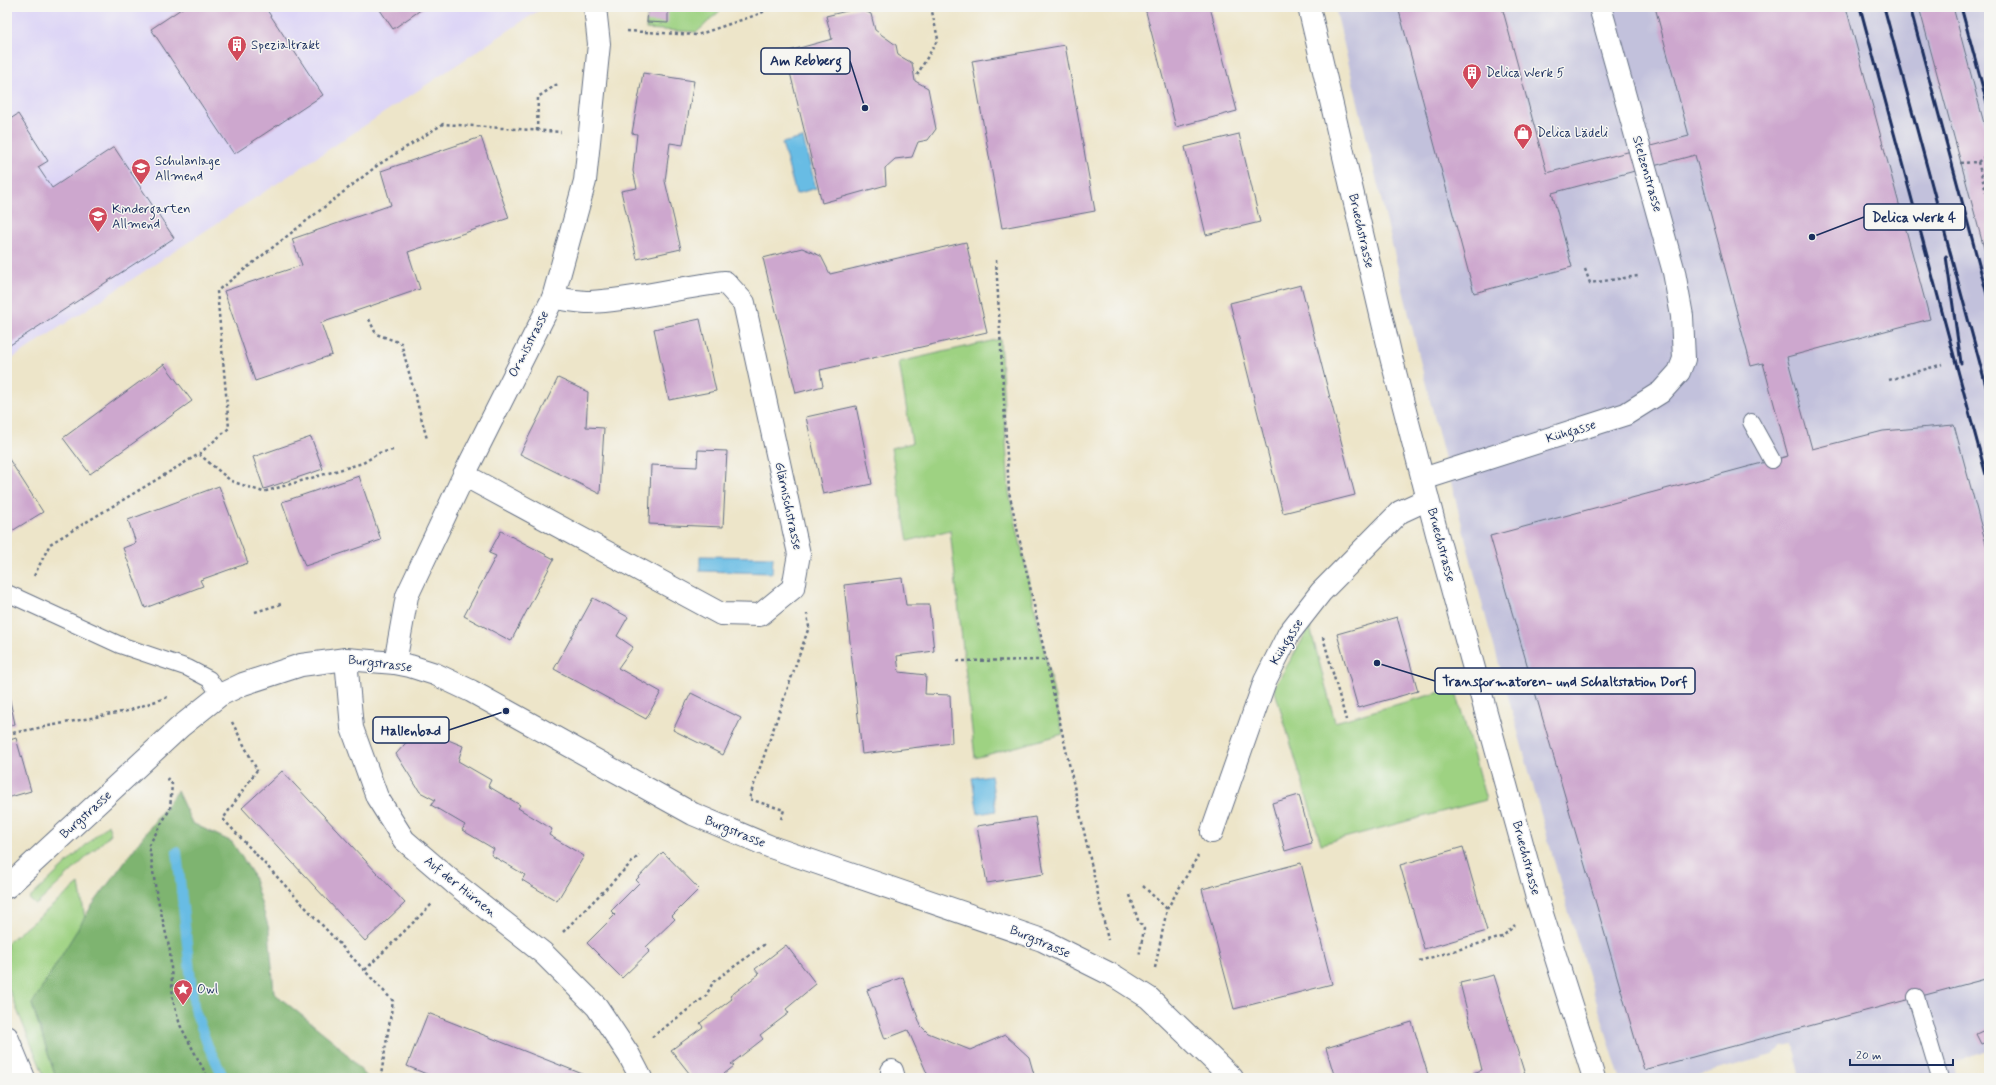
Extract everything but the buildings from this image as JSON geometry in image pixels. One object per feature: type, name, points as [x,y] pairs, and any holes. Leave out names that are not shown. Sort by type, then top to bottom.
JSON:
[{"type":"street","name":"Ormisstrasse","points":[[395,663],[407,596],[464,475],[553,298],[585,181],[599,44],[595,7]]},
{"type":"street","name":"Bruechstrasse","points":[[1309,7],[1391,357],[1428,499],[1537,898],[1594,1078]]},
{"type":"street","name":"Stelzenstrasse","points":[[1600,7],[1674,272],[1682,316],[1683,344]]},
{"type":"street","name":"Glärnischstrasse","points":[[553,298],[589,302],[724,282],[744,303],[800,554],[793,588]]},
{"type":"street","name":"Kühgasse","points":[[1423,479],[1626,414],[1642,405],[1670,384],[1679,372],[1684,359],[1683,344]]},
{"type":"street","points":[[464,475],[722,614],[760,615],[793,588]]},
{"type":"street","name":"Kühgasse","points":[[1212,832],[1265,680],[1289,633],[1313,602],[1400,512],[1428,499]]},
{"type":"street","name":"Burgstrasse","points":[[7,887],[180,727],[220,695],[251,681],[301,665],[346,659],[395,663],[435,674],[471,691],[693,814],[771,847],[1042,940],[1116,977],[1149,998],[1232,1078]]},
{"type":"street","name":"Auf der Hürnen","points":[[346,659],[352,728],[377,797],[404,840],[454,883],[543,953],[596,1007],[628,1055],[641,1078]]},
{"type":"street","points":[[7,1038],[16,1070]]},
{"type":"lane","points":[[1751,422],[1772,460]]},
{"type":"lane","points":[[7,593],[120,645],[188,668],[209,679],[220,695]]},
{"type":"lane","points":[[1916,997],[1940,1078]]},
{"type":"path","points":[[598,29],[697,35],[759,14],[773,7]]},
{"type":"path","points":[[917,75],[938,39],[931,7]]},
{"type":"path","points":[[537,130],[538,97],[559,83]]},
{"type":"path","points":[[22,600],[50,544],[199,454],[229,428],[217,290],[378,165],[443,124],[568,132]]},
{"type":"path","points":[[1960,163],[1978,162],[1989,153]]},
{"type":"path","points":[[1978,162],[1989,203]]},
{"type":"path","points":[[996,260],[1009,492],[1116,977]]},
{"type":"path","points":[[1585,269],[1590,283],[1638,276]]},
{"type":"path","points":[[369,319],[376,334],[401,343],[428,439]]},
{"type":"path","points":[[1889,380],[1943,364]]},
{"type":"path","points":[[199,454],[231,481],[263,492],[363,463],[379,453],[393,450]]},
{"type":"path","points":[[784,810],[749,799],[809,627],[804,598],[793,588]]},
{"type":"path","points":[[1313,602],[1346,720]]},
{"type":"path","points":[[255,612],[281,604]]},
{"type":"path","points":[[957,661],[1046,660]]},
{"type":"path","points":[[7,734],[127,711],[175,695]]},
{"type":"path","points":[[230,718],[257,770],[223,819],[365,970],[392,1001],[381,1075],[389,1078]]},
{"type":"path","points":[[165,776],[172,784],[170,808],[148,845],[156,890],[170,951],[173,1000],[180,1026],[208,1078]]},
{"type":"path","points":[[1155,969],[1167,909],[1212,832]]},
{"type":"path","points":[[543,953],[639,855]]},
{"type":"path","points":[[365,970],[454,883]]},
{"type":"path","points":[[1143,886],[1167,909]]},
{"type":"path","points":[[1130,895],[1138,920],[1144,929],[1139,958]]},
{"type":"path","points":[[1420,961],[1502,937],[1518,922]]},
{"type":"path","points":[[628,1055],[706,996],[713,982],[764,944]]},
{"type":"shaded area","name":"Schulanlage Allmend","points":[[7,7],[544,7],[7,362]]},
{"type":"shaded area","points":[[1335,7],[1989,7],[1989,1049],[1953,1063],[1957,1078],[1801,1078],[1793,1045],[1782,1047],[1772,1055],[1688,1078],[1620,1078],[1565,900],[1483,607],[1424,377]]},
{"type":"green space","points":[[648,7],[724,7],[697,32],[646,29]]},
{"type":"green space","points":[[1000,339],[1009,492],[1063,734],[975,758],[950,530],[908,541],[891,448],[912,443],[899,362]]},
{"type":"green space","points":[[1310,627],[1335,722],[1455,688],[1486,800],[1321,844],[1274,688]]},
{"type":"green space","points":[[177,791],[192,823],[232,842],[252,873],[269,929],[274,993],[336,1043],[368,1078],[56,1078],[32,1004],[91,907]]},
{"type":"green space","points":[[108,824],[111,834],[36,905],[29,899]]},
{"type":"green space","points":[[79,884],[85,918],[32,1005],[56,1078],[45,1078],[7,985],[7,943]]},
{"type":"water","points":[[803,138],[816,188],[796,194],[782,143]]},
{"type":"water","points":[[700,556],[773,557],[772,573],[700,571]]},
{"type":"water","points":[[991,775],[996,811],[978,814],[972,778]]},
{"type":"waterway","points":[[177,852],[194,1008],[208,1046],[224,1078]]},
{"type":"railway","points":[[1860,7],[1989,486]]},
{"type":"railway","points":[[1884,7],[1989,397]]},
{"type":"railway","points":[[1910,7],[1989,302]]},
{"type":"railway","points":[[1961,7],[1989,110]]},
{"type":"railway","points":[[1946,256],[1961,363]]},
{"type":"place","name":"Spezialtrakt","points":[[237,62]]},
{"type":"place","name":"Delica Werk 5","points":[[1472,90]]},
{"type":"place","name":"Am Rebberg","points":[[865,108]]},
{"type":"place","name":"Delica Lädeli","points":[[1523,150]]},
{"type":"place","name":"Schulanlage Allmend","points":[[141,185]]},
{"type":"place","name":"Kindergarten Allmend","points":[[98,233]]},
{"type":"place","name":"Delica Werk 4","points":[[1812,237]]},
{"type":"place","name":"Transformatoren- und Schaltstation Dorf","points":[[1377,663]]},
{"type":"place","name":"Hallenbad","points":[[506,711]]},
{"type":"place","name":"Owl","points":[[183,1006]]}]
